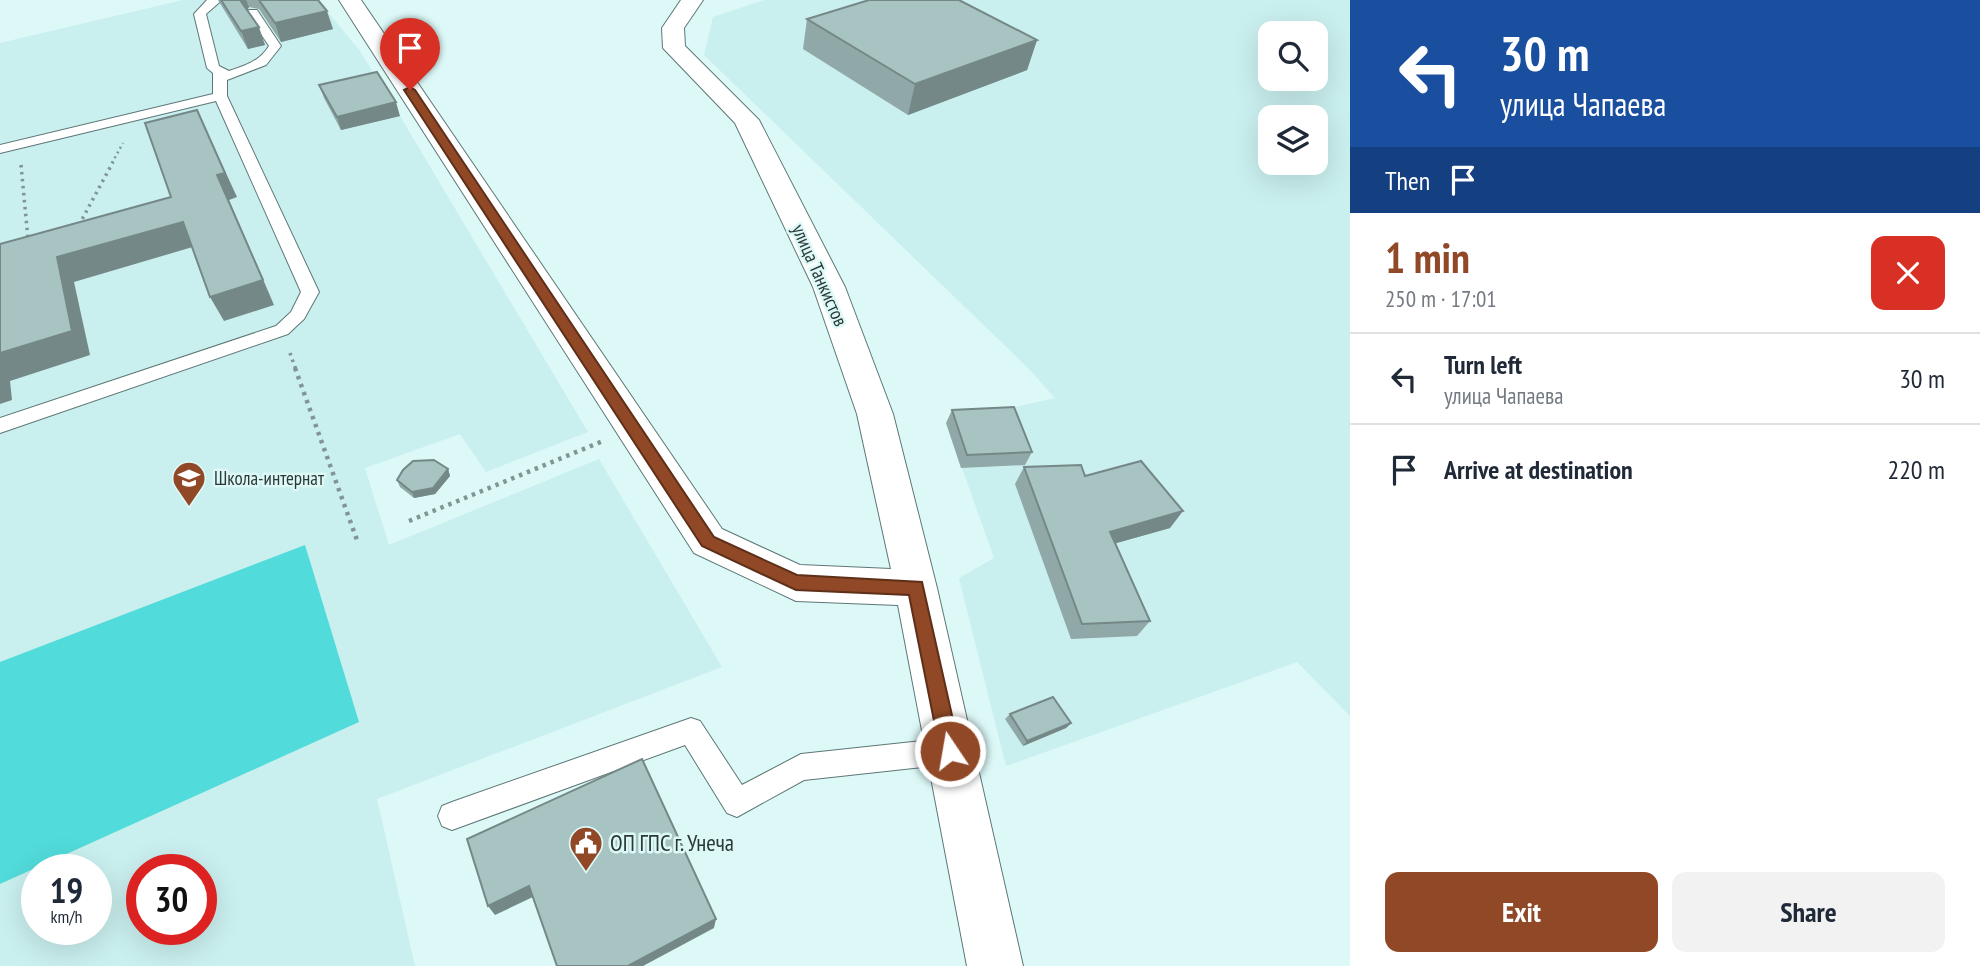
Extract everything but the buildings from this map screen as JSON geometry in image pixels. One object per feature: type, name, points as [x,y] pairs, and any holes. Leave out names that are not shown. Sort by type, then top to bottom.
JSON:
[{"type":"street","points":[[350,0],[708,541],[796,583],[916,588]]},
{"type":"street","name":"улица Танкистов","points":[[692,0],[673,28],[674,48],[746,120],[829,287],[876,414],[916,588],[995,966]]},
{"type":"lane","points":[[216,0],[207,5],[200,14],[213,68],[228,76],[253,68],[271,55],[275,46],[253,13]]},
{"type":"lane","points":[[0,426],[282,330],[298,315],[310,292],[220,96],[220,72]]},
{"type":"lane","points":[[0,149],[220,96]]},
{"type":"lane","points":[[452,816],[691,730],[737,803],[801,767],[950,751]]},
{"type":"path","points":[[76,231],[137,116]]},
{"type":"path","points":[[19,144],[29,251]]},
{"type":"path","points":[[282,330],[357,540]]},
{"type":"path","points":[[409,521],[633,428]]},
{"type":"shaded area","name":"Школа-интернат","points":[[183,0],[318,0],[360,51],[588,432],[486,472],[460,434],[365,468],[389,545],[599,459],[722,667],[377,799],[415,966],[0,966],[0,43]]},
{"type":"shaded area","points":[[765,0],[1350,0],[1350,716],[1297,662],[1006,766],[959,578],[994,558],[946,423],[1055,398],[1028,368],[704,55],[713,17]]},
{"type":"shaded area","points":[[305,545],[359,722],[66,854],[21,854],[21,875],[0,884],[0,662]]},
{"type":"place","name":"Школа-интернат","points":[[189,508]]},
{"type":"place","name":"ОП ГПС г. Унеча","points":[[586,873]]},
{"type":"route","points":[[410,90],[708,541],[796,583],[916,588],[950,751]]}]
